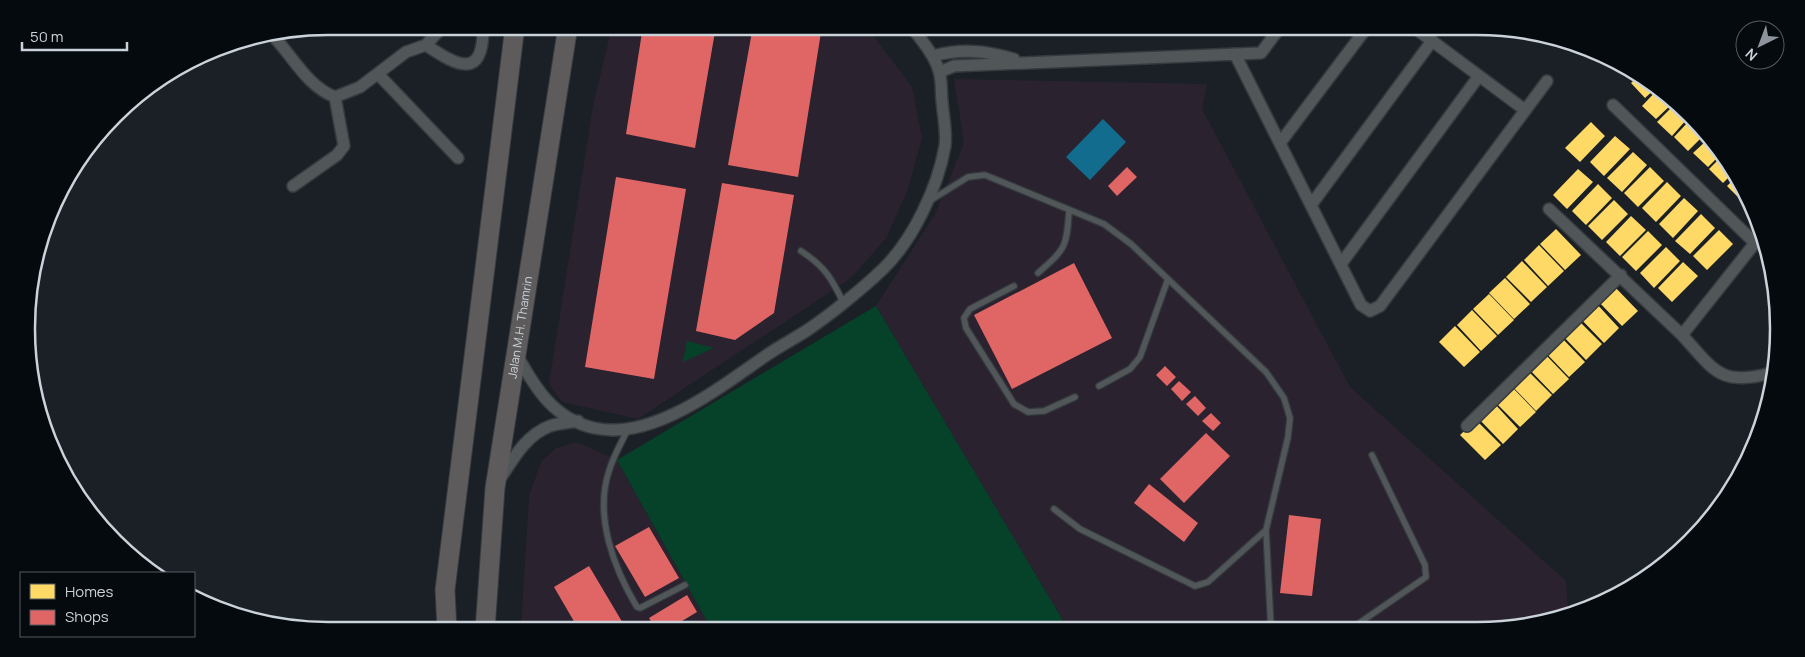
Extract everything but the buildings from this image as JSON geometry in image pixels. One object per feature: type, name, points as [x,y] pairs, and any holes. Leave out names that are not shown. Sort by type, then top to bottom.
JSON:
[{"type":"main road","points":[[447,622],[445,590],[518,35]]},
{"type":"main road","name":"Jalan M.H. Thamrin","points":[[486,622],[494,488],[567,35]]},
{"type":"street","points":[[277,40],[292,56],[312,84],[323,92],[335,97],[360,87],[406,52],[426,45],[435,35]]},
{"type":"street","points":[[426,45],[449,62],[467,64],[478,58],[482,35]]},
{"type":"street","points":[[515,351],[538,393],[562,413],[594,428],[628,429],[661,419],[688,407],[806,331],[843,302],[883,269],[913,231],[928,202],[945,145],[940,72],[933,56],[918,35]]},
{"type":"street","points":[[940,72],[954,66],[1261,53],[1274,35]]},
{"type":"street","points":[[1280,143],[1361,35]]},
{"type":"street","points":[[1424,35],[1525,110]]},
{"type":"street","points":[[1311,205],[1432,41]]},
{"type":"street","points":[[933,56],[952,50],[986,51],[1022,62]]},
{"type":"street","points":[[1235,54],[1361,305],[1370,311],[1380,306],[1547,81]]},
{"type":"street","points":[[378,74],[458,158]]},
{"type":"street","points":[[1341,264],[1479,76]]},
{"type":"street","points":[[293,186],[338,156],[344,146],[335,97]]},
{"type":"street","points":[[1613,105],[1756,240]]},
{"type":"street","points":[[1549,209],[1682,335],[1714,369],[1736,379],[1748,379],[1766,374]]},
{"type":"street","points":[[1682,335],[1756,242]]},
{"type":"street","points":[[1467,426],[1620,275]]},
{"type":"street","points":[[494,488],[518,450],[530,438],[550,426],[578,421]]},
{"type":"lane","points":[[928,202],[968,177],[986,175],[1104,224],[1131,244],[1266,372],[1284,398],[1290,418],[1288,437],[1266,530],[1271,622]]},
{"type":"lane","points":[[1038,274],[1062,252],[1068,234],[1069,210]]},
{"type":"lane","points":[[801,251],[818,262],[832,277],[843,302]]},
{"type":"lane","points":[[1099,386],[1130,370],[1140,357],[1168,279]]},
{"type":"lane","points":[[1014,286],[970,309],[964,318],[966,328],[1014,404],[1028,412],[1044,411],[1075,397]]},
{"type":"lane","points":[[628,429],[608,472],[606,486],[605,506],[612,553],[637,607],[640,608],[685,585]]},
{"type":"lane","points":[[1361,622],[1426,577],[1425,565],[1372,455]]},
{"type":"lane","points":[[1054,509],[1080,529],[1195,586],[1208,582],[1266,530]]},
{"type":"shaded area","points":[[610,35],[873,35],[912,87],[922,138],[907,192],[886,238],[851,278],[638,419],[562,402],[549,384],[593,106]]},
{"type":"shaded area","points":[[954,79],[1207,84],[1202,109],[1350,387],[1566,581],[1568,607],[1534,616],[1476,622],[1064,622],[876,306],[935,214],[964,143]]},
{"type":"shaded area","points":[[577,442],[617,460],[708,622],[521,622],[529,496],[541,462],[556,448]]},
{"type":"green space","points":[[876,306],[1064,622],[708,622],[617,460]]},
{"type":"green space","points":[[687,341],[714,348],[683,362]]},
{"type":"water","points":[[1103,119],[1126,142],[1090,180],[1066,157]]}]
